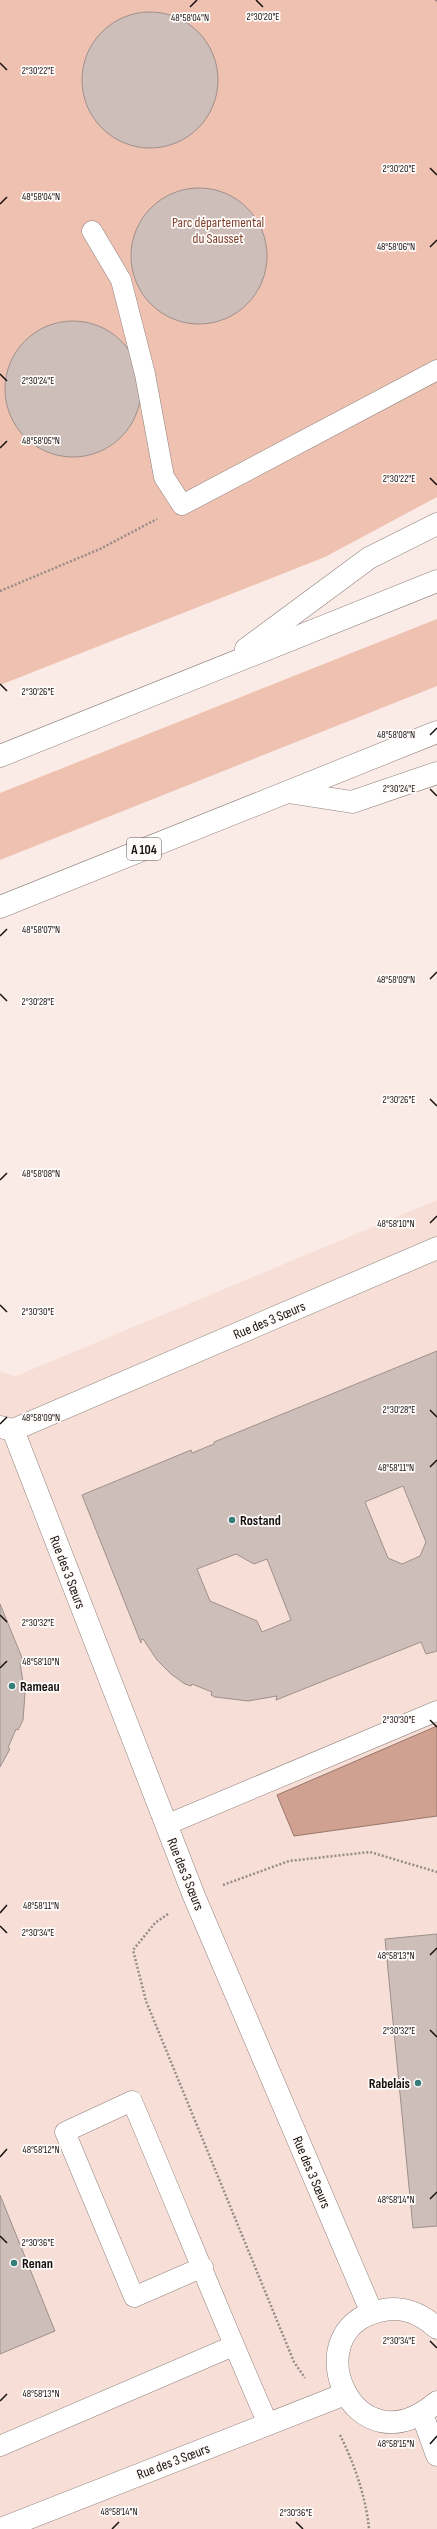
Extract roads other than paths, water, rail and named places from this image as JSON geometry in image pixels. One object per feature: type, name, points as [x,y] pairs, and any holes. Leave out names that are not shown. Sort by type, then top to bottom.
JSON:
[{"type":"main road","points":[[223,667],[369,558],[437,524]]},
{"type":"main road","points":[[0,756],[437,581]]},
{"type":"main road","name":"A 104","points":[[0,907],[437,732]]},
{"type":"main road","points":[[288,792],[352,802],[437,773]]},
{"type":"main road","name":"Rue des 3 Sœurs","points":[[372,2313],[194,1896],[7,1428],[437,1248]]},
{"type":"main road","points":[[437,2328],[425,2318],[408,2310],[390,2308],[372,2313],[356,2322],[344,2338],[338,2356],[338,2375],[345,2394],[355,2407],[370,2417],[387,2422],[405,2421],[429,2408],[437,2455]]},
{"type":"main road","name":"Rue des 3 Sœurs","points":[[1,2529],[345,2394]]},
{"type":"lane","points":[[92,231],[120,280],[144,374],[164,477],[182,505],[437,370]]},
{"type":"lane","points":[[166,1826],[437,1710]]},
{"type":"lane","points":[[203,2267],[134,2296],[65,2132],[132,2101],[203,2267],[233,2346],[268,2424]]},
{"type":"lane","points":[[0,2446],[233,2346]]},
{"type":"place","name":"Rostand","points":[[232,1520]]},
{"type":"place","name":"Rameau","points":[[12,1686]]},
{"type":"place","name":"Rabelais","points":[[418,2083]]},
{"type":"place","name":"Renan","points":[[14,2263]]},
{"type":"park label","name":"Parc départemental du Sausset","points":[[218,230]]}]
